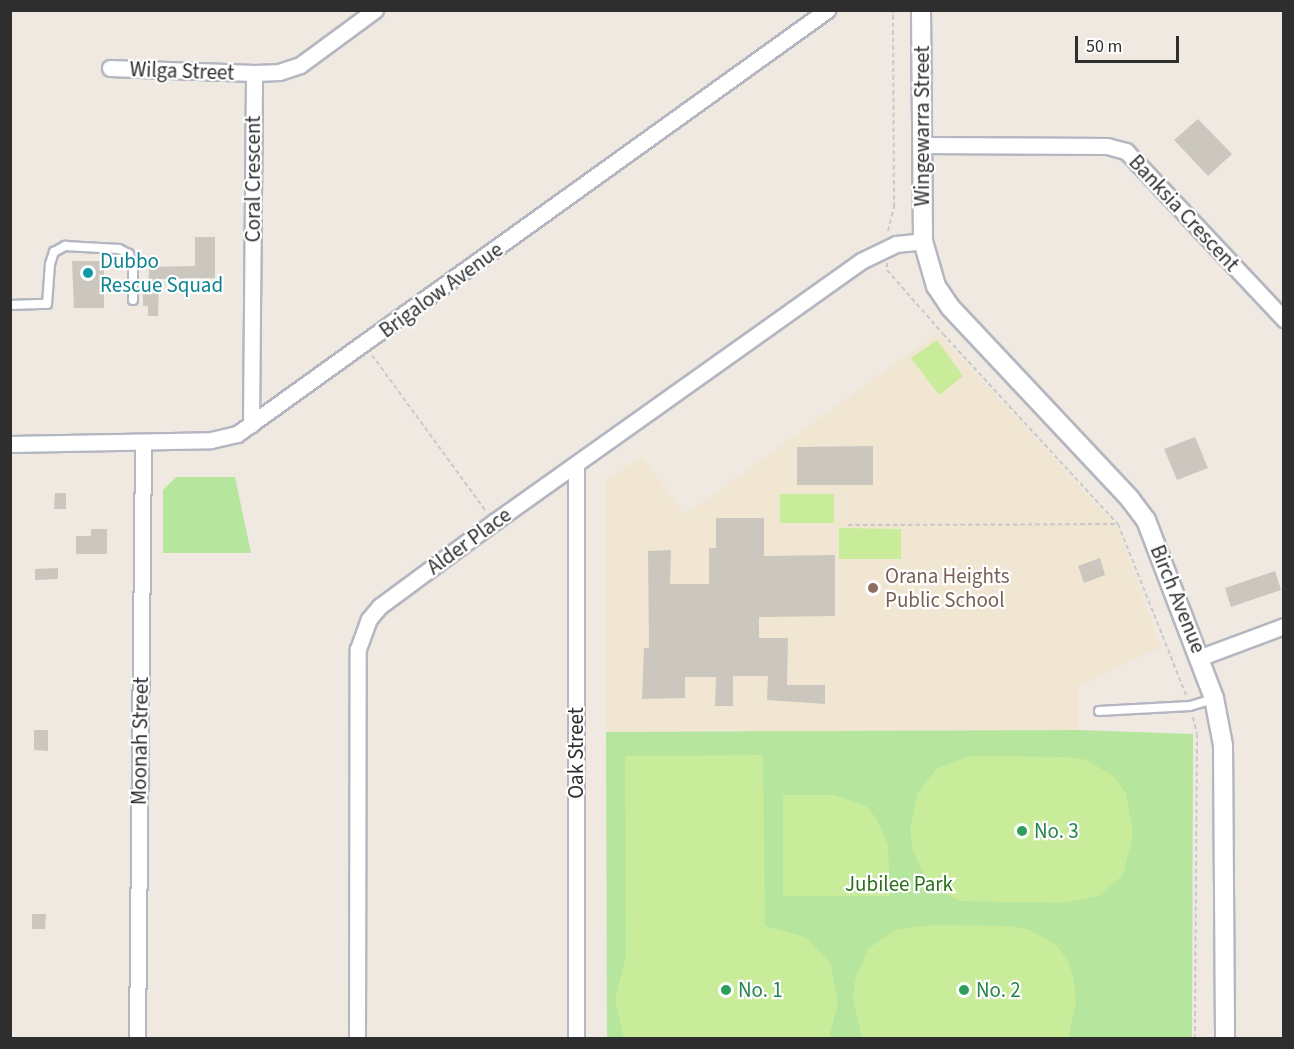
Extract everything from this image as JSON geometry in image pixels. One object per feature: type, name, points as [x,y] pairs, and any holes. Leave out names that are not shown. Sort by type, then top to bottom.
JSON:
[{"type":"street","points":[[254,73],[279,72],[300,65],[375,10]]},
{"type":"street","name":"Wingewarra Street","points":[[921,10],[923,241]]},
{"type":"street","name":"Brigalow Avenue","points":[[10,444],[143,443],[211,440],[237,434],[365,345],[824,11]]},
{"type":"street","name":"Wilga Street","points":[[110,68],[254,73]]},
{"type":"street","name":"Coral Crescent","points":[[251,425],[254,73]]},
{"type":"street","name":"Banksia Crescent","points":[[923,145],[1107,146],[1126,151],[1284,319]]},
{"type":"street","name":"Alder Place","points":[[357,1038],[358,649],[362,633],[380,606],[494,522],[576,466],[861,261],[888,247],[923,241]]},
{"type":"street","name":"Birch Avenue","points":[[923,241],[936,286],[950,307],[1130,499],[1146,520],[1201,657],[1214,698],[1223,745],[1225,1038]]},
{"type":"street","name":"Moonah Street","points":[[137,1038],[143,443]]},
{"type":"street","name":"Oak Street","points":[[576,466],[576,1038]]},
{"type":"street","points":[[1201,657],[1284,626]]},
{"type":"lane","points":[[10,305],[46,304],[50,264],[54,252],[65,246],[119,249],[129,254],[133,264],[133,300]]},
{"type":"lane","points":[[1099,711],[1190,706],[1214,698]]},
{"type":"path","points":[[890,10],[893,14],[894,207],[887,270],[1118,524],[1190,706],[1197,734],[1195,1038]]},
{"type":"path","points":[[365,345],[494,522]]},
{"type":"path","points":[[848,525],[1118,524]]},
{"type":"shaded area","name":"Orana Heights Public School","points":[[938,333],[1118,528],[1161,647],[1078,686],[1078,730],[606,732],[606,481],[642,456],[685,515]]},
{"type":"green space","points":[[937,340],[963,376],[939,395],[911,358]]},
{"type":"green space","points":[[176,477],[235,477],[251,553],[163,553],[163,490]]},
{"type":"green space","points":[[780,494],[834,494],[834,523],[780,523]]},
{"type":"green space","points":[[839,528],[901,529],[901,559],[839,559]]},
{"type":"green space","name":"Jubilee Park","points":[[1078,730],[1193,734],[1192,1038],[607,1038],[606,732]]},
{"type":"green space","points":[[763,755],[765,926],[806,937],[830,962],[838,1003],[829,1038],[624,1038],[615,999],[626,956],[625,756]]},
{"type":"green space","name":"No. 3","points":[[970,756],[1069,757],[1087,760],[1114,777],[1126,793],[1133,834],[1123,875],[1099,896],[1062,903],[960,901],[929,885],[913,851],[910,829],[918,793],[936,769]]},
{"type":"green space","points":[[783,795],[835,795],[866,806],[876,818],[888,845],[890,896],[783,896]]},
{"type":"green space","name":"No. 2","points":[[932,925],[1012,926],[1030,930],[1057,946],[1069,962],[1074,981],[1076,1003],[1068,1038],[862,1038],[853,999],[855,980],[868,949],[895,930]]},
{"type":"building","points":[[1198,119],[1232,154],[1208,176],[1174,140]]},
{"type":"building","points":[[195,237],[215,237],[215,278],[159,279],[158,316],[148,316],[148,306],[143,306],[143,294],[148,294],[149,267],[195,266]]},
{"type":"building","name":"Dubbo Rescue Squad","points":[[72,261],[104,261],[104,308],[74,308]]},
{"type":"building","points":[[1195,437],[1208,468],[1177,480],[1164,449]]},
{"type":"building","points":[[873,446],[873,485],[797,485],[797,447]]},
{"type":"building","points":[[55,493],[66,493],[66,509],[54,509]]},
{"type":"building","points":[[716,518],[764,518],[764,556],[835,555],[835,616],[759,617],[759,638],[788,638],[787,685],[825,685],[825,704],[767,700],[768,676],[733,676],[733,706],[715,706],[716,677],[685,677],[685,698],[642,699],[644,648],[649,648],[648,551],[671,550],[670,584],[709,584],[709,548],[716,548]]},
{"type":"building","points":[[91,529],[107,529],[107,554],[76,554],[76,536],[91,536]]},
{"type":"building","points":[[1100,558],[1105,575],[1084,583],[1078,566]]},
{"type":"building","points":[[58,568],[58,579],[35,580],[35,569]]},
{"type":"building","points":[[1275,571],[1281,590],[1231,607],[1225,588]]},
{"type":"building","points":[[34,730],[48,730],[48,751],[34,750]]},
{"type":"building","points":[[32,914],[46,914],[45,929],[32,929]]},
{"type":"place","name":"Dubbo Rescue Squad","points":[[88,273]]},
{"type":"place","name":"Orana Heights Public School","points":[[873,588]]},
{"type":"place","name":"No. 3","points":[[1022,831]]},
{"type":"place","name":"No. 1","points":[[726,990]]},
{"type":"place","name":"No. 2","points":[[964,990]]}]
